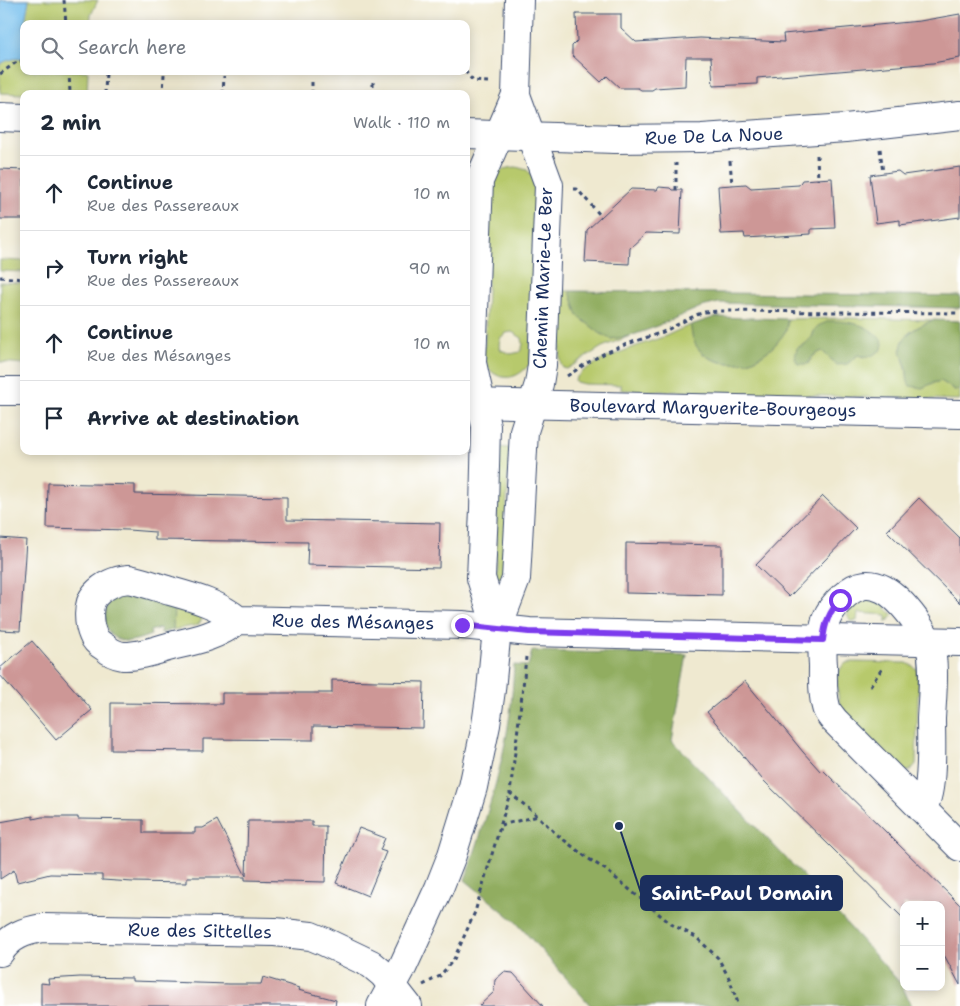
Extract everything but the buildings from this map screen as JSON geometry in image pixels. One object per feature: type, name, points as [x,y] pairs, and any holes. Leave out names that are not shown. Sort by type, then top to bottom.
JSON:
[{"type":"street","name":"Chemin Marie-Le Ber","points":[[498,629],[480,578],[486,426],[473,402],[472,362],[479,181],[516,95],[519,0]]},
{"type":"street","name":"Chemin Marie-Le Ber","points":[[498,629],[516,579],[524,431],[539,384],[542,365],[549,185],[516,95]]},
{"type":"street","name":"Rue De La Noue","points":[[470,134],[615,139],[702,138],[846,128],[960,115]]},
{"type":"street","points":[[0,117],[20,118]]},
{"type":"street","points":[[0,391],[20,391]]},
{"type":"street","name":"Boulevard Marguerite-Bourgeoys","points":[[473,402],[960,414]]},
{"type":"street","points":[[129,579],[202,600],[217,606],[238,620],[229,627],[202,639],[135,655],[122,656],[100,645],[93,636],[89,611],[94,596],[105,586],[120,580],[129,579]]},
{"type":"street","points":[[922,809],[928,798],[930,774],[932,674],[931,652],[928,642],[908,610],[890,592],[882,588],[869,586],[854,588],[832,608],[827,619],[823,640],[823,688],[826,709],[834,720],[922,809],[960,847]]},
{"type":"street","name":"Rue des Mésanges","points":[[238,620],[462,625],[529,632],[960,642]]},
{"type":"street","points":[[401,996],[412,946],[449,863],[473,787],[486,725],[498,629]]},
{"type":"street","name":"Rue des Sittelles","points":[[0,952],[12,938],[26,931],[42,928],[275,932],[311,936],[371,964],[383,974],[401,996]]},
{"type":"path","points":[[64,0],[66,20]]},
{"type":"path","points":[[0,74],[20,61]]},
{"type":"path","points":[[69,75],[70,90]]},
{"type":"path","points":[[105,90],[106,75]]},
{"type":"path","points":[[163,90],[164,75]]},
{"type":"path","points":[[468,75],[473,81],[488,82]]},
{"type":"path","points":[[224,76],[224,90]]},
{"type":"path","points":[[312,79],[312,90]]},
{"type":"path","points":[[373,82],[373,90]]},
{"type":"path","points":[[880,148],[883,173]]},
{"type":"path","points":[[816,154],[818,180]]},
{"type":"path","points":[[730,159],[732,185]]},
{"type":"path","points":[[676,161],[676,190]]},
{"type":"path","points":[[570,189],[577,189],[601,216]]},
{"type":"path","points":[[0,277],[20,279]]},
{"type":"path","name":"Boulevard Marguerite-Bourgeoys","points":[[566,377],[587,362],[605,353],[663,332],[691,317],[705,312],[718,310],[960,313]]},
{"type":"path","points":[[401,996],[440,976],[454,959],[475,912],[510,793],[526,654]]},
{"type":"path","points":[[870,686],[882,670]]},
{"type":"path","points":[[510,793],[555,833],[606,870],[672,924],[696,937],[718,958],[729,978],[739,1006]]},
{"type":"path","points":[[501,825],[538,816]]},
{"type":"green space","points":[[0,0],[98,0],[90,20],[20,20],[20,75],[88,75],[87,90],[20,90],[20,94],[0,93]]},
{"type":"green space","points":[[516,167],[527,170],[535,179],[530,364],[523,371],[512,377],[504,377],[489,369],[484,357],[492,181],[502,170]],"holes":[[[512,332],[522,338],[523,345],[520,352],[511,354],[501,350],[499,345],[500,338],[506,333]]]},
{"type":"green space","points":[[0,260],[20,261],[20,272],[0,271]]},
{"type":"green space","points":[[0,282],[20,283],[20,364],[0,362]]},
{"type":"green space","points":[[563,291],[570,291],[578,316],[601,334],[611,339],[630,336],[602,347],[567,369],[563,368],[560,357]]},
{"type":"green space","points":[[570,291],[960,296],[960,308],[719,303],[701,307],[630,336],[611,339],[601,334],[578,316]]},
{"type":"green space","points":[[715,317],[787,319],[787,327],[774,346],[754,360],[741,363],[722,362],[702,353],[694,341],[692,333],[691,325]]},
{"type":"green space","points":[[787,319],[933,320],[908,334],[902,354],[908,382],[922,388],[941,381],[954,390],[960,390],[960,400],[621,390],[621,385],[584,384],[575,380],[581,373],[602,360],[691,325],[697,347],[708,357],[731,363],[751,361],[774,346],[786,330]],"holes":[[[818,326],[864,357],[858,355],[847,364],[830,357],[822,351],[813,356],[808,364],[797,348],[809,341]]]},
{"type":"green space","points":[[933,320],[960,321],[960,390],[955,390],[941,381],[922,388],[910,386],[909,384],[901,348],[903,342],[910,333]]},
{"type":"green space","points":[[829,321],[852,323],[866,328],[883,343],[882,349],[871,356],[858,355],[847,364],[837,365],[822,351],[813,356],[808,364],[798,364],[795,358],[797,348],[805,344],[812,337],[818,326]]},
{"type":"green space","points":[[499,447],[509,448],[504,577],[495,577]]},
{"type":"green space","points":[[125,593],[174,606],[173,630],[161,633],[160,628],[150,631],[151,635],[138,640],[124,641],[116,639],[107,628],[105,614],[111,600],[117,595]]},
{"type":"green space","points":[[865,597],[878,600],[893,615],[887,622],[887,615],[858,613],[857,621],[850,621],[847,614]]},
{"type":"green space","points":[[174,606],[201,615],[202,619],[198,625],[173,630]]},
{"type":"green space","points":[[532,651],[687,655],[672,740],[811,884],[900,983],[900,991],[905,991],[911,1006],[591,1006],[516,922],[465,880],[485,819],[507,735],[514,665],[528,666]]},
{"type":"green space","points":[[849,662],[907,663],[919,669],[916,764],[911,770],[906,772],[901,770],[842,710],[837,683],[838,676],[840,670]]},
{"type":"water","points":[[0,0],[29,0],[26,20],[20,20],[20,59],[12,59],[0,64]]},
{"type":"place","name":"Saint-Paul Domain","points":[[619,826]]},
{"type":"route","points":[[462,625],[529,632],[823,640],[827,619],[832,608],[840,600]]}]
